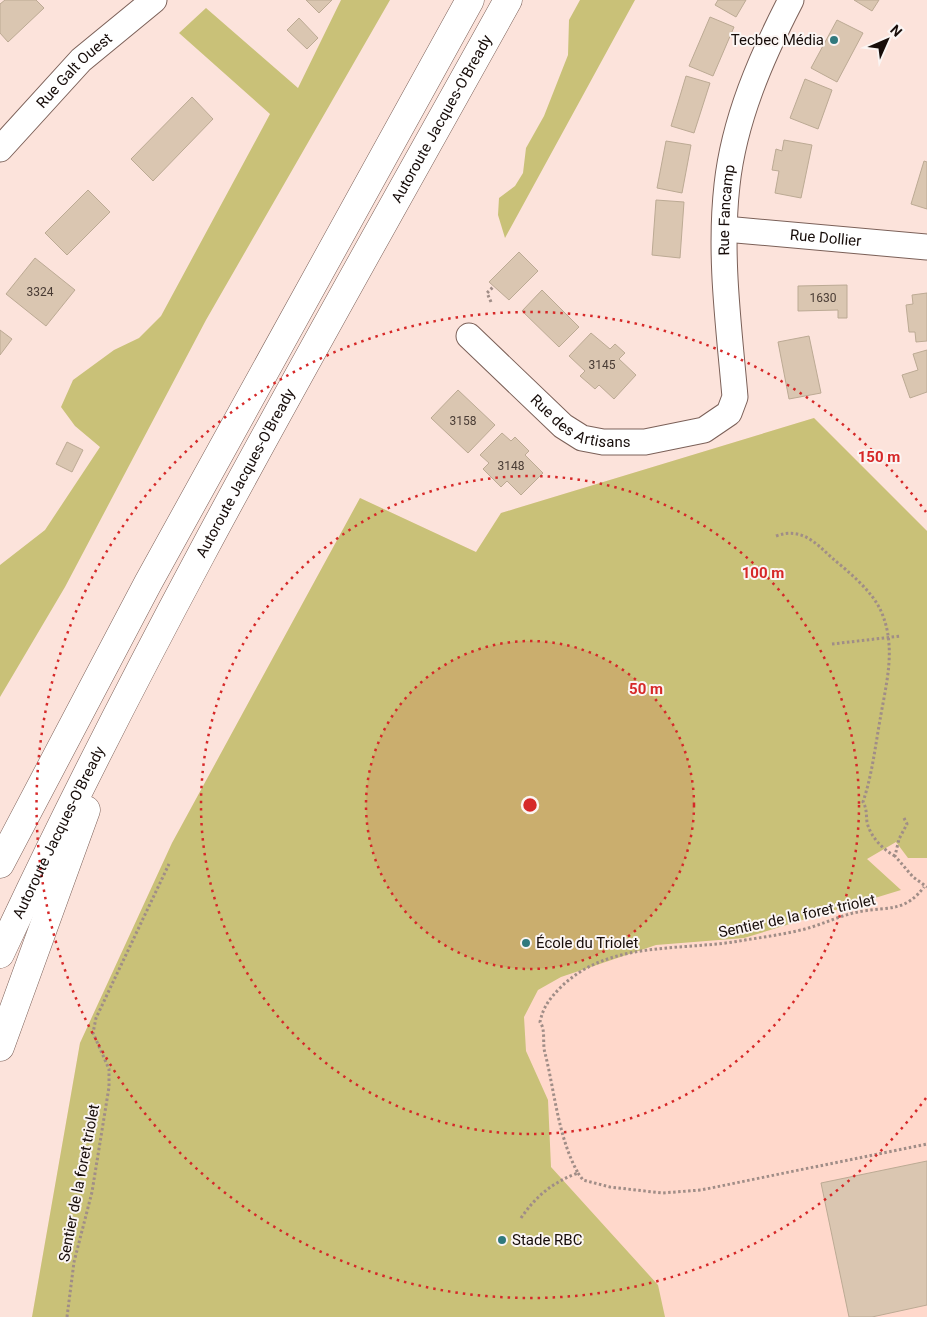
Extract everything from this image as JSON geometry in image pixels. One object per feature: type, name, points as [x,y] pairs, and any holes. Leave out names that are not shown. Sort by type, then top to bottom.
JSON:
[{"type":"highway","points":[[0,864],[148,583],[470,0]]},
{"type":"highway","name":"Autoroute Jacques-O'Bready","points":[[0,954],[129,689],[508,0]]},
{"type":"highway","points":[[0,1047],[129,689]]},
{"type":"street","name":"Rue Galt Ouest","points":[[0,149],[81,60],[154,0]]},
{"type":"street","name":"Rue Fancamp","points":[[716,422],[729,413],[735,397],[724,277],[727,185],[742,115],[758,68],[791,0]]},
{"type":"street","name":"Rue Dollier","points":[[725,229],[927,246]]},
{"type":"street","name":"Rue des Artisans","points":[[469,336],[563,426],[582,438],[603,442],[645,442],[704,430],[716,422]]},
{"type":"path","points":[[491,302],[487,294],[494,286]]},
{"type":"path","name":"Sentier de la foret triolet","points":[[578,1173],[567,1149],[562,1131],[544,1050],[543,1028],[540,1022],[548,1000],[568,980],[596,962],[636,952],[686,945],[719,946],[805,929],[862,911],[895,906],[912,901],[925,887],[894,856],[883,848],[871,834],[867,810],[863,802],[873,769],[887,688],[890,652],[884,620],[878,605],[817,544],[802,534],[782,534],[776,536]]},
{"type":"path","points":[[832,644],[901,636]]},
{"type":"path","points":[[894,856],[899,839],[907,824],[904,818]]},
{"type":"path","name":"Sentier de la foret triolet","points":[[67,1317],[74,1262],[92,1192],[109,1087],[109,1070],[97,1046],[93,1028],[103,1000],[169,864]]},
{"type":"path","points":[[521,1218],[545,1190],[562,1179],[578,1173],[583,1180],[610,1187],[662,1193],[701,1190],[927,1144]]},
{"type":"shaded area","points":[[341,0],[390,0],[206,320],[65,587],[0,697],[0,565],[45,530],[100,447],[75,426],[61,407],[73,380],[114,350],[139,338],[161,316],[270,114],[179,33],[206,8],[298,88]]},
{"type":"shaded area","points":[[580,0],[635,0],[505,238],[498,215],[499,198],[515,186],[523,173],[526,148],[544,116],[568,55],[569,20]]},
{"type":"shaded area","name":"École du Triolet","points":[[814,418],[927,531],[927,1317],[32,1317],[80,1043],[172,843],[360,498],[476,552],[501,513]]},
{"type":"shaded area","name":"École du Triolet","points":[[814,418],[927,531],[927,858],[908,858],[896,842],[867,859],[901,890],[744,938],[656,945],[561,977],[538,990],[524,1017],[526,1051],[548,1100],[551,1167],[658,1285],[665,1317],[32,1317],[80,1043],[172,843],[360,498],[476,552],[501,513]]},
{"type":"building","points":[[5,0],[36,0],[44,8],[8,42],[0,33],[0,4]]},
{"type":"building","points":[[306,0],[332,0],[319,13]]},
{"type":"building","points":[[718,0],[746,0],[736,17],[715,5]]},
{"type":"building","points":[[854,0],[879,0],[872,11]]},
{"type":"building","points":[[710,17],[734,27],[713,76],[689,66]]},
{"type":"building","points":[[299,18],[318,38],[307,49],[287,30]]},
{"type":"building","points":[[837,20],[863,33],[837,82],[811,68]]},
{"type":"building","points":[[686,76],[710,83],[694,133],[671,126]]},
{"type":"building","points":[[805,79],[832,90],[818,129],[790,118]]},
{"type":"building","points":[[192,97],[213,119],[153,181],[131,159]]},
{"type":"building","points":[[784,140],[812,145],[801,198],[775,193],[779,171],[772,170],[776,149],[782,151]]},
{"type":"building","points":[[666,141],[691,145],[682,193],[657,188]]},
{"type":"building","points":[[924,161],[927,162],[927,209],[911,204]]},
{"type":"building","points":[[88,190],[110,212],[67,255],[45,233]]},
{"type":"building","points":[[656,200],[684,202],[680,258],[652,255]]},
{"type":"building","points":[[519,252],[538,271],[509,300],[489,282]]},
{"type":"building","points":[[35,258],[75,290],[46,326],[6,294]]},
{"type":"building","points":[[847,285],[847,318],[838,318],[838,310],[798,311],[798,286]]},
{"type":"building","points":[[542,290],[579,327],[559,347],[522,311]]},
{"type":"building","points":[[927,293],[927,341],[916,342],[915,332],[909,332],[906,305],[913,304],[912,295]]},
{"type":"building","points":[[0,330],[12,339],[0,355]]},
{"type":"building","points":[[591,333],[610,349],[615,344],[625,353],[619,359],[636,375],[614,399],[599,385],[595,389],[580,376],[585,371],[569,356]]},
{"type":"building","points":[[809,336],[821,393],[789,399],[778,342]]},
{"type":"building","points":[[927,350],[927,392],[910,398],[902,375],[918,370],[913,354]]},
{"type":"building","points":[[458,390],[495,425],[468,453],[431,418]]},
{"type":"building","points":[[502,433],[511,441],[515,437],[529,451],[525,455],[543,473],[521,495],[507,481],[501,487],[483,469],[489,463],[480,455]]},
{"type":"building","points":[[67,442],[83,450],[72,472],[56,464]]},
{"type":"building","points":[[927,1161],[927,1305],[872,1317],[849,1317],[821,1183]]},
{"type":"place","name":"Tecbec Média","points":[[834,40]]},
{"type":"place","name":"École du Triolet","points":[[526,943]]},
{"type":"place","name":"Stade RBC","points":[[502,1240]]}]
